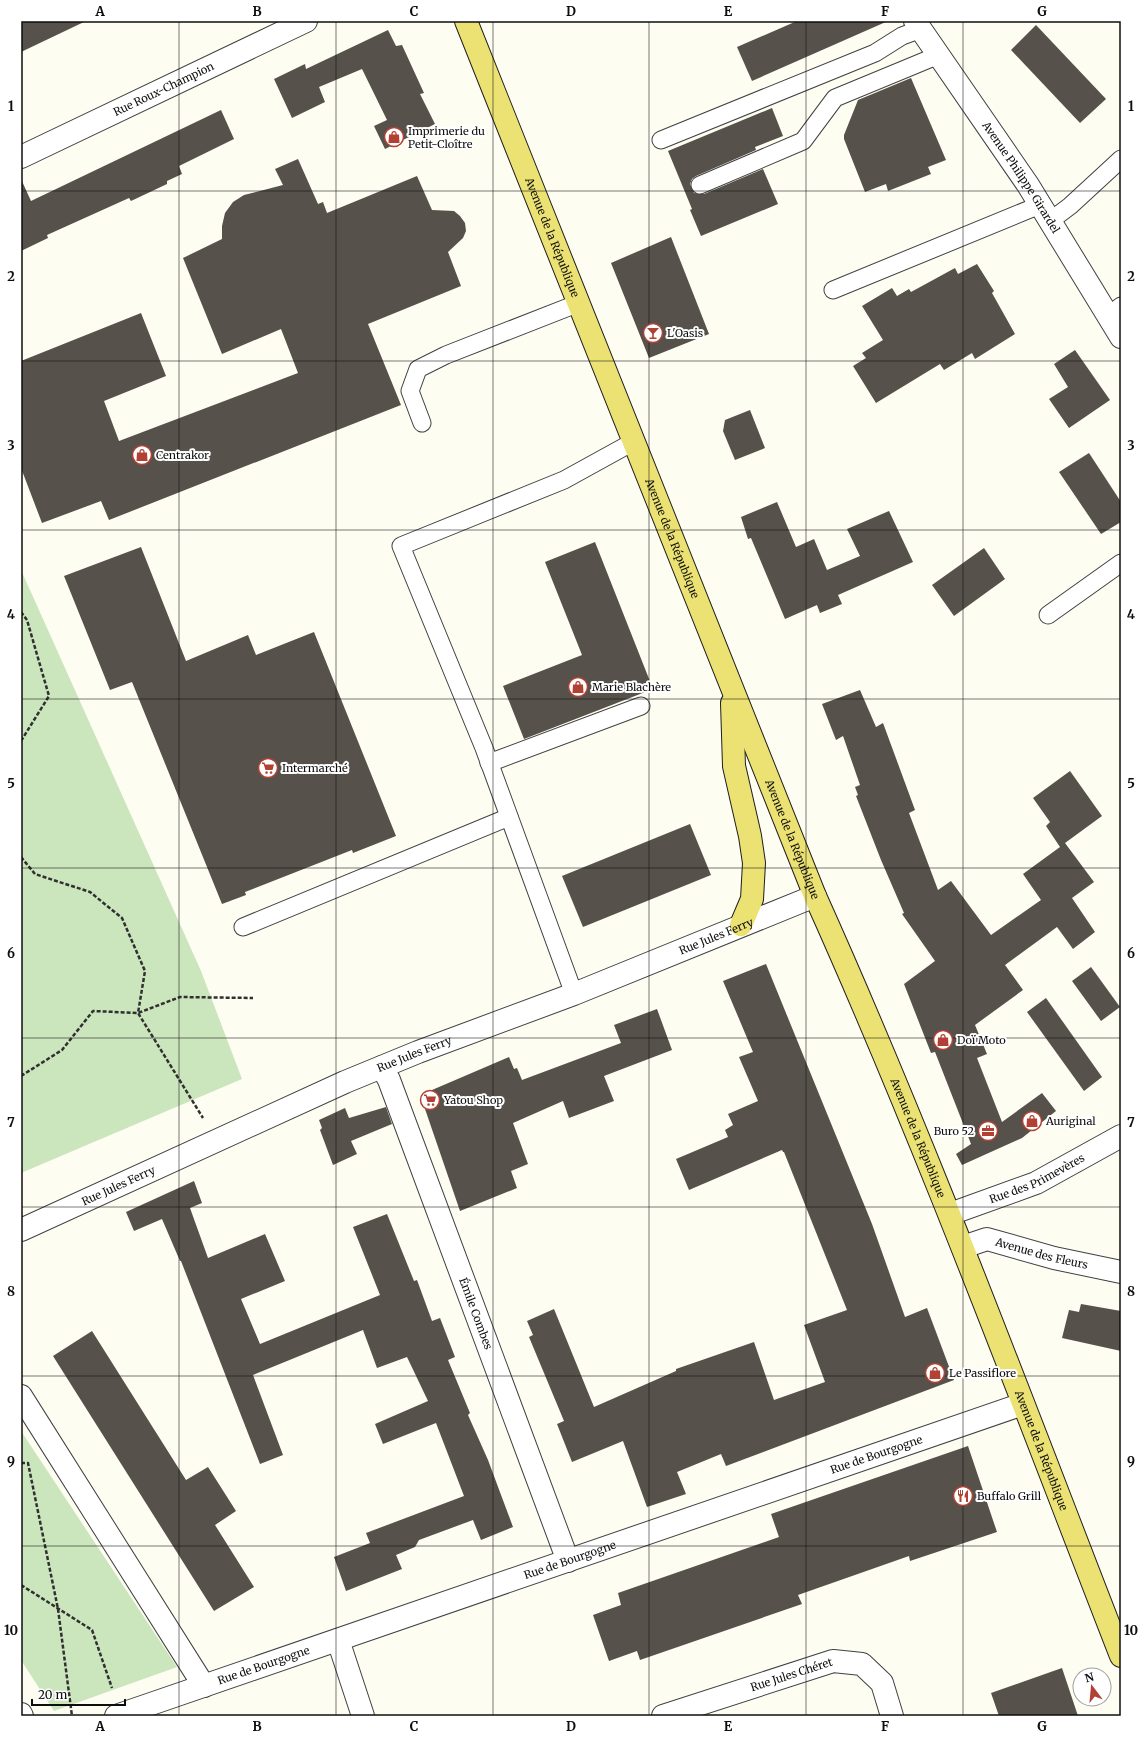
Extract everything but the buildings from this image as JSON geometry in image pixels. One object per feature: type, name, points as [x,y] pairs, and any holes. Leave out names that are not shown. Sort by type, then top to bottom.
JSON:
[{"type":"main road","name":"Avenue de la République","points":[[466,21],[815,896],[844,960],[950,1214],[1121,1656]]},
{"type":"main road","points":[[732,688],[734,766],[750,836],[754,863],[752,900],[741,925]]},
{"type":"street","name":"Rue Roux-Champion","points":[[21,157],[306,21]]},
{"type":"street","name":"Avenue Philippe Girardel","points":[[918,25],[1045,213],[1115,311],[1121,337]]},
{"type":"street","name":"Rue Jules Ferry","points":[[21,1230],[382,1067],[574,994],[815,896]]},
{"type":"street","name":"Émile Combes","points":[[382,1067],[389,1080],[568,1561]]},
{"type":"street","name":"Rue des Primevères","points":[[950,1214],[1036,1183],[1121,1136]]},
{"type":"street","name":"Avenue des Fleurs","points":[[963,1247],[986,1239],[1054,1258],[1121,1272]]},
{"type":"street","points":[[21,1396],[204,1686]]},
{"type":"street","name":"Rue de Bourgogne","points":[[119,1715],[1023,1404]]},
{"type":"street","points":[[338,1640],[363,1716]]},
{"type":"street","name":"Rue Jules Chéret","points":[[663,1716],[833,1661],[862,1664],[882,1683],[892,1716]]},
{"type":"lane","points":[[661,140],[875,53],[918,25]]},
{"type":"lane","points":[[700,185],[801,146],[835,98],[939,55]]},
{"type":"lane","points":[[833,290],[1045,213],[1070,206],[1121,159]]},
{"type":"lane","points":[[422,424],[410,390],[418,369],[446,355],[579,303]]},
{"type":"lane","points":[[574,994],[489,763],[401,546],[564,480],[633,442]]},
{"type":"lane","points":[[1048,615],[1121,562]]},
{"type":"lane","points":[[489,763],[641,706]]},
{"type":"lane","points":[[243,927],[509,817]]},
{"type":"path","points":[[21,612],[27,620],[49,696],[21,741]]},
{"type":"path","points":[[21,857],[35,874],[90,892],[122,918],[145,971],[138,1013],[217,1142]]},
{"type":"path","points":[[21,1076],[62,1050],[93,1011],[138,1013],[180,997],[252,998]]},
{"type":"path","points":[[21,1463],[28,1463],[58,1609],[72,1716]]},
{"type":"path","points":[[21,1585],[92,1630],[119,1715]]},
{"type":"green space","points":[[21,570],[201,971],[242,1079],[21,1173]]},
{"type":"green space","points":[[21,1431],[177,1667],[54,1711],[21,1660]]},
{"type":"place","name":"Imprimerie du Petit-Cloître","points":[[394,137]]},
{"type":"place","name":"L'Oasis","points":[[653,333]]},
{"type":"place","name":"Centrakor","points":[[142,455]]},
{"type":"place","name":"Marie Blachère","points":[[578,687]]},
{"type":"place","name":"Intermarché","points":[[268,768]]},
{"type":"place","name":"Doï Moto","points":[[943,1040]]},
{"type":"place","name":"Yatou Shop","points":[[430,1100]]},
{"type":"place","name":"Auriginal","points":[[1032,1121]]},
{"type":"place","name":"Buro 52","points":[[988,1131]]},
{"type":"place","name":"Le Passiflore","points":[[935,1373]]},
{"type":"place","name":"Buffalo Grill","points":[[963,1496]]}]
